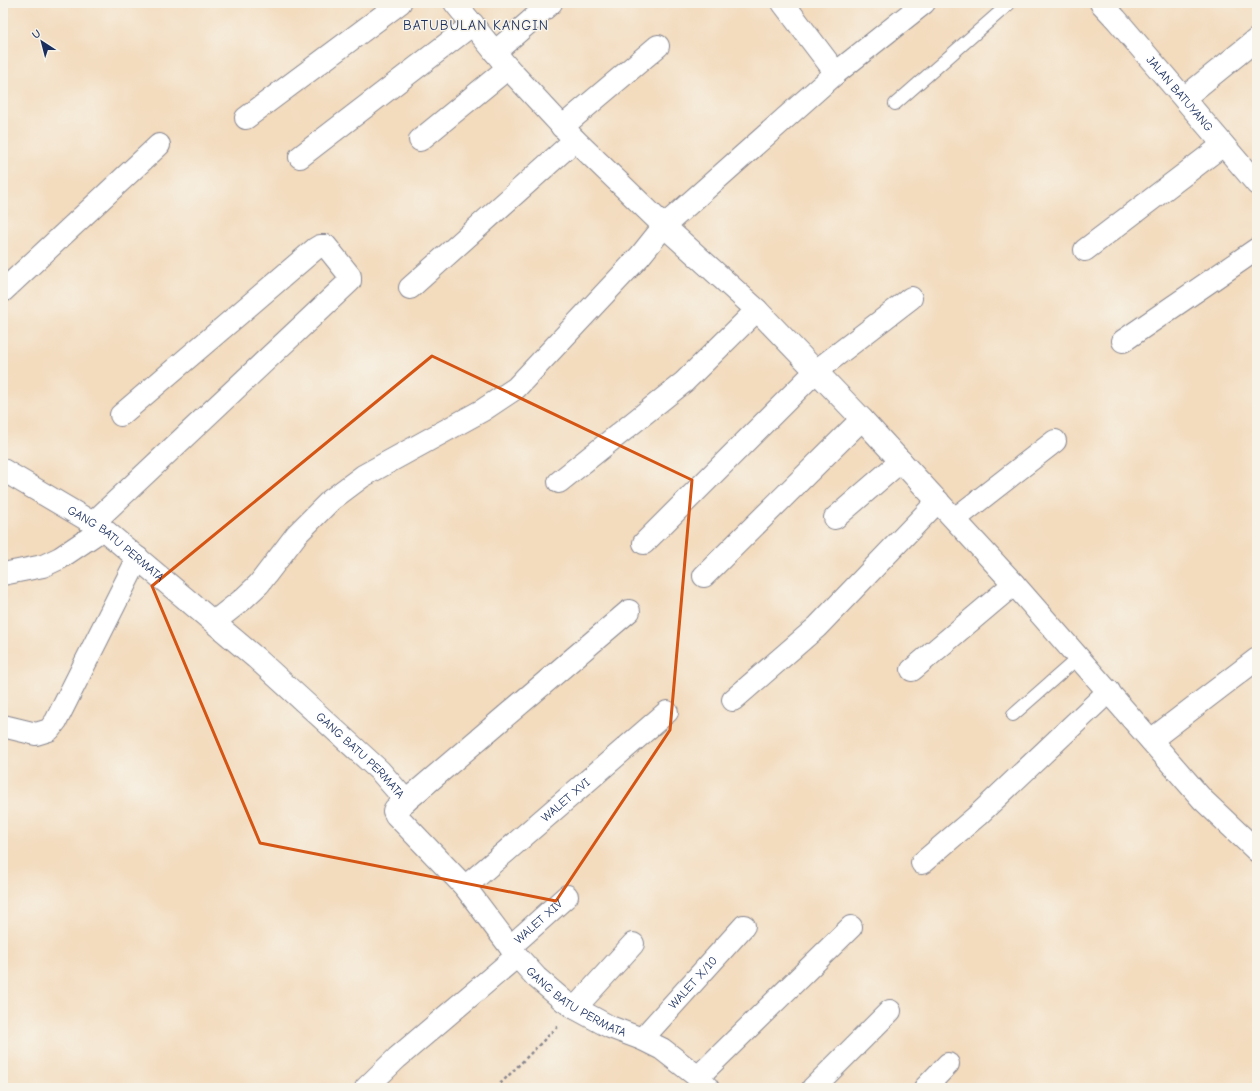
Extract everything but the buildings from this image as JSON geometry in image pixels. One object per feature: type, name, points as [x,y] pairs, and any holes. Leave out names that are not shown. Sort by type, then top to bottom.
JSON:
[{"type":"street","points":[[246,118],[400,3]]},
{"type":"street","points":[[455,3],[501,60],[568,134],[664,226],[757,310],[862,419],[1014,584],[1203,800],[1257,851]]},
{"type":"street","points":[[420,140],[501,60],[551,3]]},
{"type":"street","points":[[783,3],[836,74]]},
{"type":"street","points":[[214,622],[242,600],[259,584],[297,534],[331,500],[363,476],[483,410],[516,388],[640,256],[664,226],[836,74],[924,3]]},
{"type":"street","name":"JALAN BATUYANG","points":[[1101,3],[1257,184]]},
{"type":"street","points":[[300,157],[473,24]]},
{"type":"street","points":[[1184,98],[1257,39]]},
{"type":"street","points":[[410,288],[658,46]]},
{"type":"street","points":[[3,291],[159,145]]},
{"type":"street","points":[[1085,250],[1223,145]]},
{"type":"street","points":[[3,574],[43,566],[60,558],[98,526],[350,281],[350,276],[326,246],[320,246],[315,249],[121,415]]},
{"type":"street","points":[[1123,341],[1257,250]]},
{"type":"street","points":[[644,543],[816,371],[911,298]]},
{"type":"street","points":[[559,482],[684,382],[757,310]]},
{"type":"street","points":[[704,576],[862,419]]},
{"type":"street","points":[[955,519],[1055,441]]},
{"type":"street","points":[[835,518],[901,461]]},
{"type":"street","name":"GANG BATU PERMATA","points":[[3,470],[98,526],[256,658],[380,771],[406,801],[395,809],[394,811],[396,815],[464,887],[513,952],[536,977],[564,1001],[575,1008],[610,1027],[642,1039],[662,1049],[703,1082]]},
{"type":"street","points":[[733,700],[817,627],[938,501]]},
{"type":"street","points":[[3,726],[36,734],[49,730],[56,721],[138,558]]},
{"type":"street","points":[[912,670],[1014,584]]},
{"type":"street","points":[[406,801],[630,611]]},
{"type":"street","points":[[1151,740],[1257,659]]},
{"type":"street","points":[[922,863],[977,816],[1109,691]]},
{"type":"street","name":"WALET XVI","points":[[464,887],[666,712]]},
{"type":"street","name":"WALET XIV","points":[[366,1088],[513,952],[567,896]]},
{"type":"street","name":"WALET X/10","points":[[642,1039],[744,926]]},
{"type":"street","points":[[703,1082],[851,928]]},
{"type":"street","points":[[575,1008],[633,944]]},
{"type":"street","points":[[813,1088],[890,1011]]},
{"type":"street","points":[[925,1088],[948,1064]]},
{"type":"lane","points":[[895,104],[1010,3]]},
{"type":"lane","points":[[1013,714],[1079,657]]},
{"type":"path","points":[[496,1088],[575,1008]]},
{"type":"highlighted area","points":[[432,356],[692,480],[670,730],[556,901],[260,843],[152,586]]},
{"type":"district","name":"BATUBULAN KANGIN","points":[[476,25]]}]
